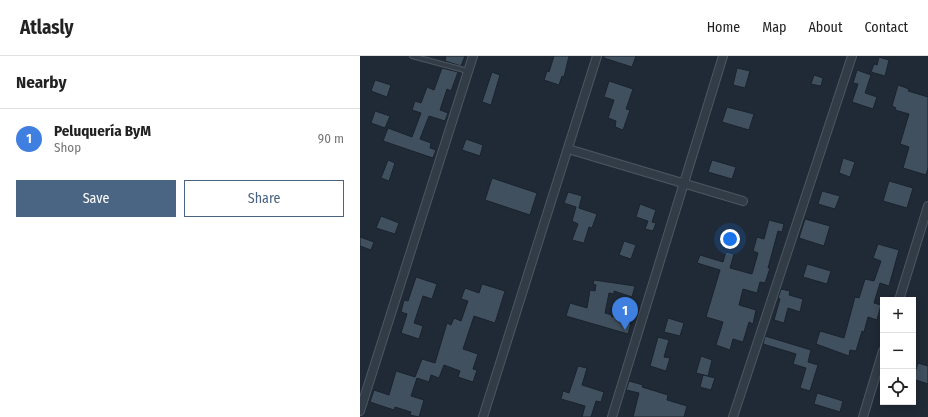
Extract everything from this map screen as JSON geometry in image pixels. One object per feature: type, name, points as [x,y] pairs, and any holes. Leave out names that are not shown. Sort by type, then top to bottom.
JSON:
[{"type":"street","points":[[360,411],[473,56]]},
{"type":"street","points":[[483,417],[597,56]]},
{"type":"street","points":[[612,417],[723,56]]},
{"type":"street","points":[[733,417],[852,56]]},
{"type":"street","points":[[568,150],[744,201]]},
{"type":"street","points":[[900,297],[928,206]]},
{"type":"street","points":[[862,417],[880,360]]},
{"type":"lane","points":[[412,56],[468,71]]},
{"type":"building","points":[[446,56],[465,56],[461,66],[445,61]]},
{"type":"building","points":[[554,56],[569,56],[564,77],[562,76],[559,85],[544,80],[547,71],[549,72]]},
{"type":"building","points":[[604,56],[636,56],[632,67],[604,58]]},
{"type":"building","points":[[879,57],[889,60],[885,76],[871,72],[874,64],[877,65]]},
{"type":"building","points":[[442,68],[458,72],[451,91],[447,89],[440,110],[448,113],[445,121],[429,116],[420,139],[431,143],[430,148],[436,150],[433,158],[383,141],[388,128],[412,137],[421,113],[412,110],[415,101],[421,103],[427,87],[434,90]]},
{"type":"building","points":[[737,68],[750,71],[745,88],[733,85]]},
{"type":"building","points":[[857,70],[871,75],[865,93],[877,97],[873,109],[852,102],[858,84],[853,83]]},
{"type":"building","points":[[492,72],[500,75],[491,105],[482,102]]},
{"type":"building","points":[[814,75],[823,78],[821,86],[811,84]]},
{"type":"building","points":[[375,80],[391,85],[387,97],[371,91]]},
{"type":"building","points":[[609,81],[633,89],[626,109],[630,110],[623,130],[615,127],[616,121],[608,118],[614,100],[604,97]]},
{"type":"building","points":[[898,85],[909,89],[908,91],[928,97],[928,168],[926,175],[903,168],[909,147],[900,144],[909,114],[895,110],[896,108],[892,106]]},
{"type":"building","points":[[727,107],[754,114],[749,130],[722,122]]},
{"type":"building","points":[[375,111],[390,116],[385,128],[371,123]]},
{"type":"building","points":[[466,139],[483,145],[480,156],[462,150]]},
{"type":"building","points":[[843,158],[855,162],[850,177],[839,173]]},
{"type":"building","points":[[388,160],[395,163],[389,181],[381,178]]},
{"type":"building","points":[[712,160],[736,167],[732,179],[708,172]]},
{"type":"building","points":[[492,178],[537,193],[530,215],[485,200]]},
{"type":"building","points":[[889,181],[913,188],[907,208],[883,201]]},
{"type":"building","points":[[822,191],[840,196],[835,209],[818,204]]},
{"type":"building","points":[[568,192],[582,196],[579,208],[597,214],[592,228],[589,227],[584,243],[572,240],[578,224],[572,221],[576,207],[564,203]]},
{"type":"building","points":[[640,204],[656,210],[652,222],[656,223],[653,231],[645,229],[648,221],[636,217]]},
{"type":"building","points":[[381,216],[399,223],[395,234],[376,228]]},
{"type":"building","points":[[805,219],[830,226],[824,246],[799,238]]},
{"type":"building","points":[[769,220],[784,224],[782,232],[778,231],[768,268],[770,268],[765,283],[760,282],[757,293],[743,289],[739,305],[756,310],[753,324],[749,322],[743,342],[733,339],[730,350],[716,345],[723,322],[706,317],[720,270],[697,263],[700,255],[723,262],[726,252],[734,254],[730,268],[752,274],[758,253],[753,251],[757,237],[764,239]]},
{"type":"building","points":[[360,237],[374,242],[371,250],[360,246]]},
{"type":"building","points":[[624,241],[636,245],[631,259],[619,255]]},
{"type":"building","points":[[878,244],[899,250],[889,286],[880,283],[874,303],[880,305],[877,320],[868,317],[864,332],[862,331],[856,351],[850,350],[849,356],[816,344],[820,331],[844,338],[855,297],[859,298],[865,279],[874,281],[881,261],[873,258]]},
{"type":"building","points":[[807,264],[831,271],[827,284],[803,277]]},
{"type":"building","points":[[416,277],[437,284],[432,299],[423,296],[414,323],[423,326],[419,339],[401,333],[407,314],[401,312],[404,300],[408,301]]},
{"type":"building","points":[[594,280],[635,286],[632,297],[614,291],[614,294],[609,293],[605,313],[631,323],[628,334],[566,316],[570,303],[587,308],[590,290],[595,291],[596,285],[593,284]]},
{"type":"building","points":[[482,284],[505,291],[495,323],[474,316],[463,349],[478,354],[473,369],[477,370],[473,382],[458,377],[460,371],[444,365],[439,378],[431,375],[429,382],[417,378],[411,396],[424,400],[419,417],[410,415],[411,412],[395,407],[394,410],[370,402],[374,390],[389,395],[396,371],[415,377],[422,359],[435,363],[447,323],[451,325],[454,318],[461,321],[468,301],[461,299],[465,288],[479,293]]},
{"type":"building","points":[[781,289],[790,291],[789,295],[803,299],[800,312],[788,308],[784,323],[774,320],[780,299],[778,298]]},
{"type":"building","points":[[668,318],[684,323],[680,336],[664,332]]},
{"type":"building","points":[[765,336],[811,350],[808,362],[818,365],[810,391],[800,388],[806,368],[793,364],[796,354],[763,344]]},
{"type":"building","points":[[658,337],[669,340],[664,357],[670,358],[666,371],[650,366]]},
{"type":"building","points":[[701,356],[712,360],[708,376],[696,373]]},
{"type":"building","points":[[918,363],[928,366],[928,384],[916,380],[916,369]]},
{"type":"building","points":[[578,366],[587,368],[582,385],[604,392],[601,402],[596,401],[591,417],[582,417],[585,406],[561,399],[563,391],[569,393]]},
{"type":"building","points":[[703,375],[715,378],[711,390],[700,387]]},
{"type":"building","points":[[629,381],[643,385],[642,387],[668,395],[667,400],[687,406],[684,417],[633,417],[639,393],[626,390]]},
{"type":"building","points":[[817,393],[843,401],[840,412],[814,404]]},
{"type":"place","name":"Peluquería ByM","points":[[625,330]]}]
